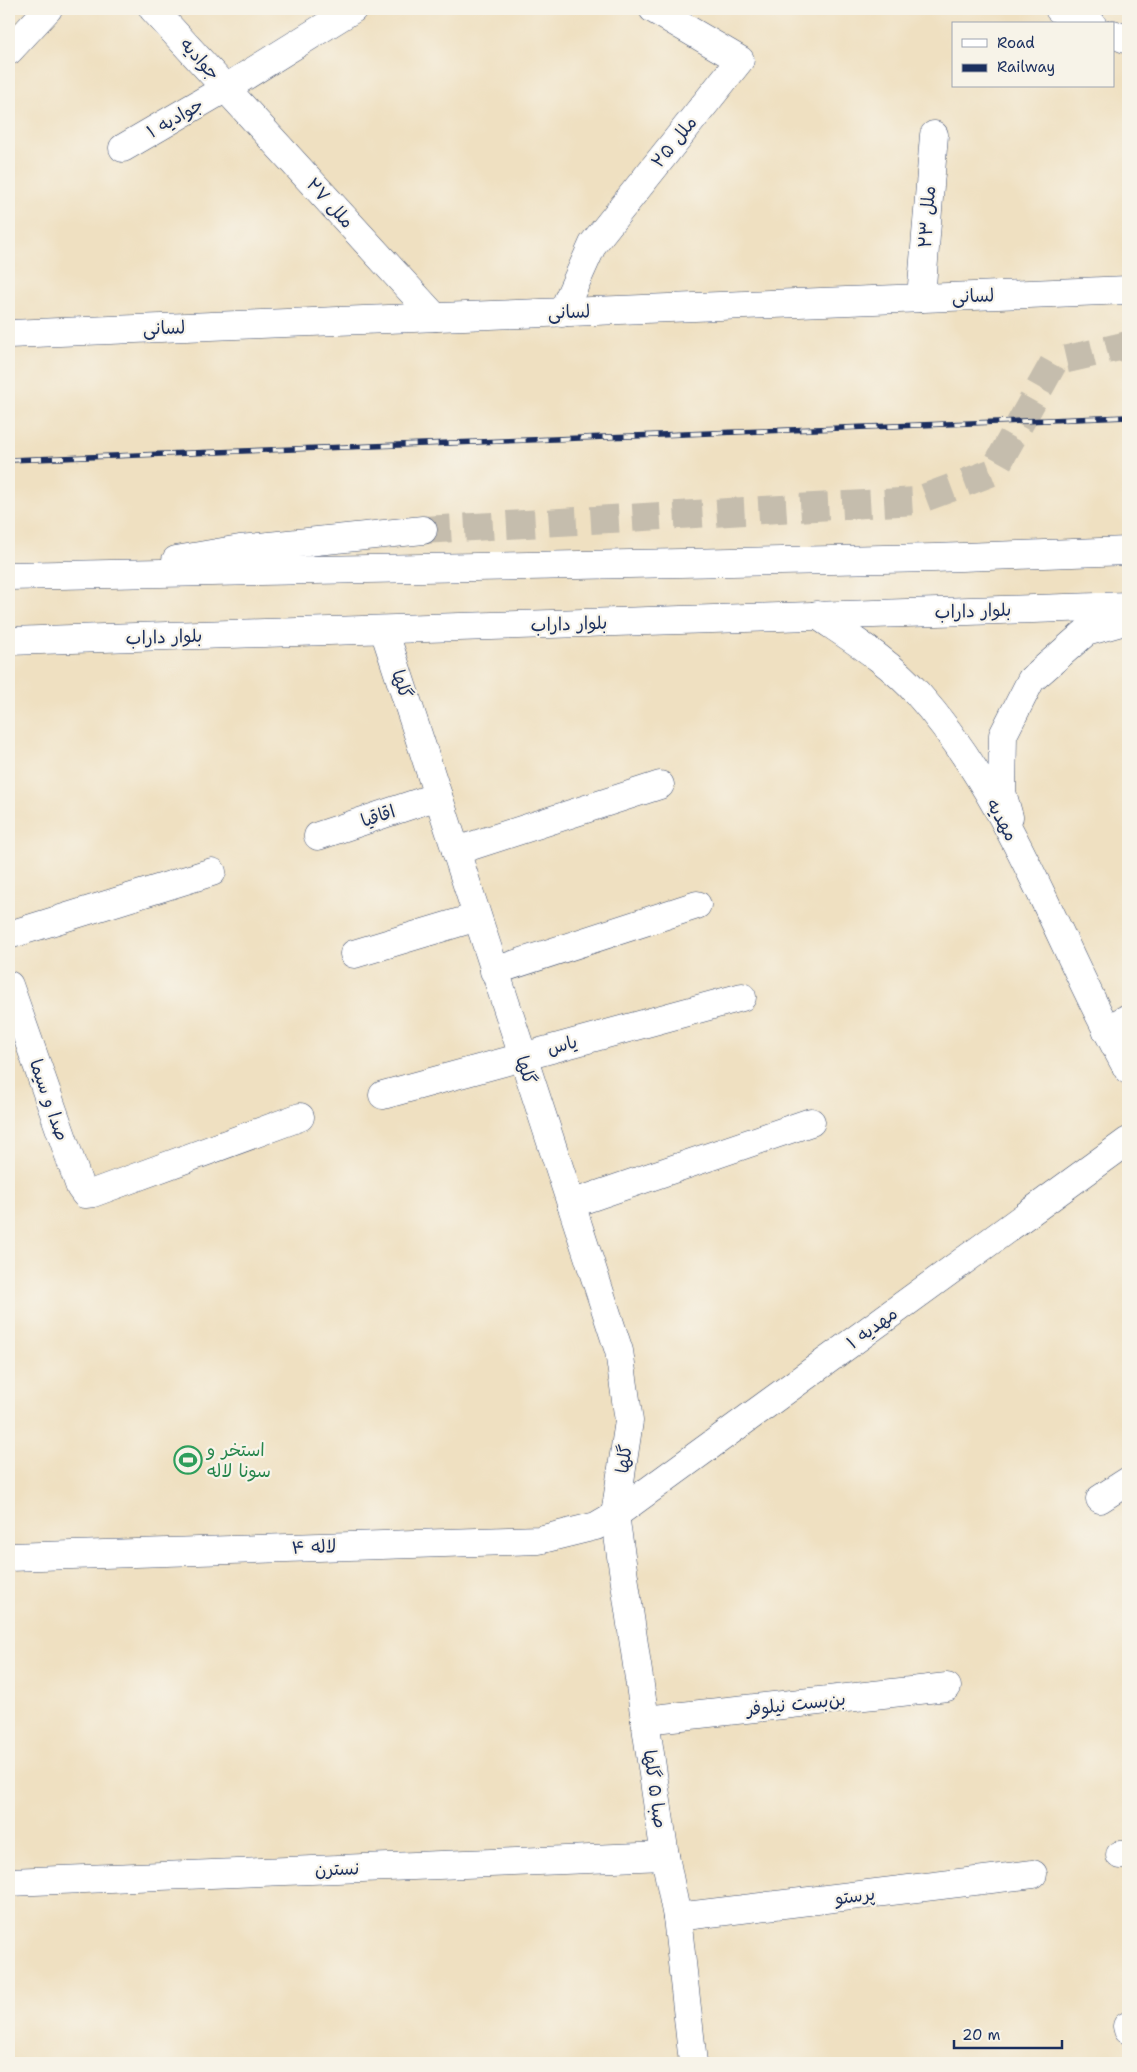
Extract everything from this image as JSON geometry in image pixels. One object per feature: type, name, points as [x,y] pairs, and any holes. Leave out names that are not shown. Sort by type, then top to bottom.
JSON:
[{"type":"street","points":[[9,51],[48,9]]},
{"type":"street","name":"جوادیه","points":[[154,9],[226,88]]},
{"type":"street","name":"جوادیه ۱","points":[[123,148],[226,88],[353,9]]},
{"type":"street","name":"ملل ۲۵","points":[[562,312],[593,244],[740,60],[653,9]]},
{"type":"street","points":[[1059,9],[1088,22]]},
{"type":"street","points":[[1114,34],[1128,40]]},
{"type":"street","name":"ملل ۲۷","points":[[226,88],[435,317]]},
{"type":"street","name":"ملل ۲۳","points":[[921,298],[934,135]]},
{"type":"street","name":"لسانی","points":[[9,334],[1128,290]]},
{"type":"street","points":[[96,575],[240,549],[423,530]]},
{"type":"street","points":[[9,576],[934,558],[1128,551]]},
{"type":"street","name":"بلوار داراب","points":[[9,641],[1128,606]]},
{"type":"street","name":"مهدیه","points":[[817,615],[870,651],[917,693],[968,758],[1117,1024],[1128,1070]]},
{"type":"street","points":[[1017,847],[1002,792],[1003,735],[1031,680],[1086,632],[1128,620]]},
{"type":"street","name":"گلها","points":[[384,630],[619,1350],[629,1421],[615,1515]]},
{"type":"street","points":[[456,851],[660,785]]},
{"type":"street","name":"اقاقیا","points":[[318,836],[438,796]]},
{"type":"street","points":[[9,935],[212,872]]},
{"type":"street","points":[[494,971],[697,905]]},
{"type":"street","points":[[354,954],[477,917]]},
{"type":"street","name":"صدا و سیما","points":[[9,985],[80,1187],[86,1194],[93,1194],[300,1117]]},
{"type":"street","name":"یاس","points":[[383,1095],[742,997]]},
{"type":"street","points":[[571,1204],[811,1122]]},
{"type":"street","name":"مهدیه ۱","points":[[615,1515],[1128,1140]]},
{"type":"street","points":[[1100,1499],[1128,1481]]},
{"type":"street","name":"لاله ۴","points":[[9,1557],[539,1540],[596,1526],[615,1515]]},
{"type":"street","name":"صبا ۵ گلها","points":[[615,1515],[665,1856],[676,1917],[693,2063]]},
{"type":"street","name":"بن‌بست نیلوفر","points":[[645,1720],[948,1687]]},
{"type":"street","name":"نسترن","points":[[9,1882],[665,1856]]},
{"type":"street","name":"پرستو","points":[[676,1917],[1033,1874]]},
{"type":"tunnel","points":[[423,530],[916,501],[993,472],[1054,362],[1128,345]]},
{"type":"railway","points":[[9,460],[1128,417]]},
{"type":"place","name":"استخر و سونا لاله","points":[[188,1460]]}]
